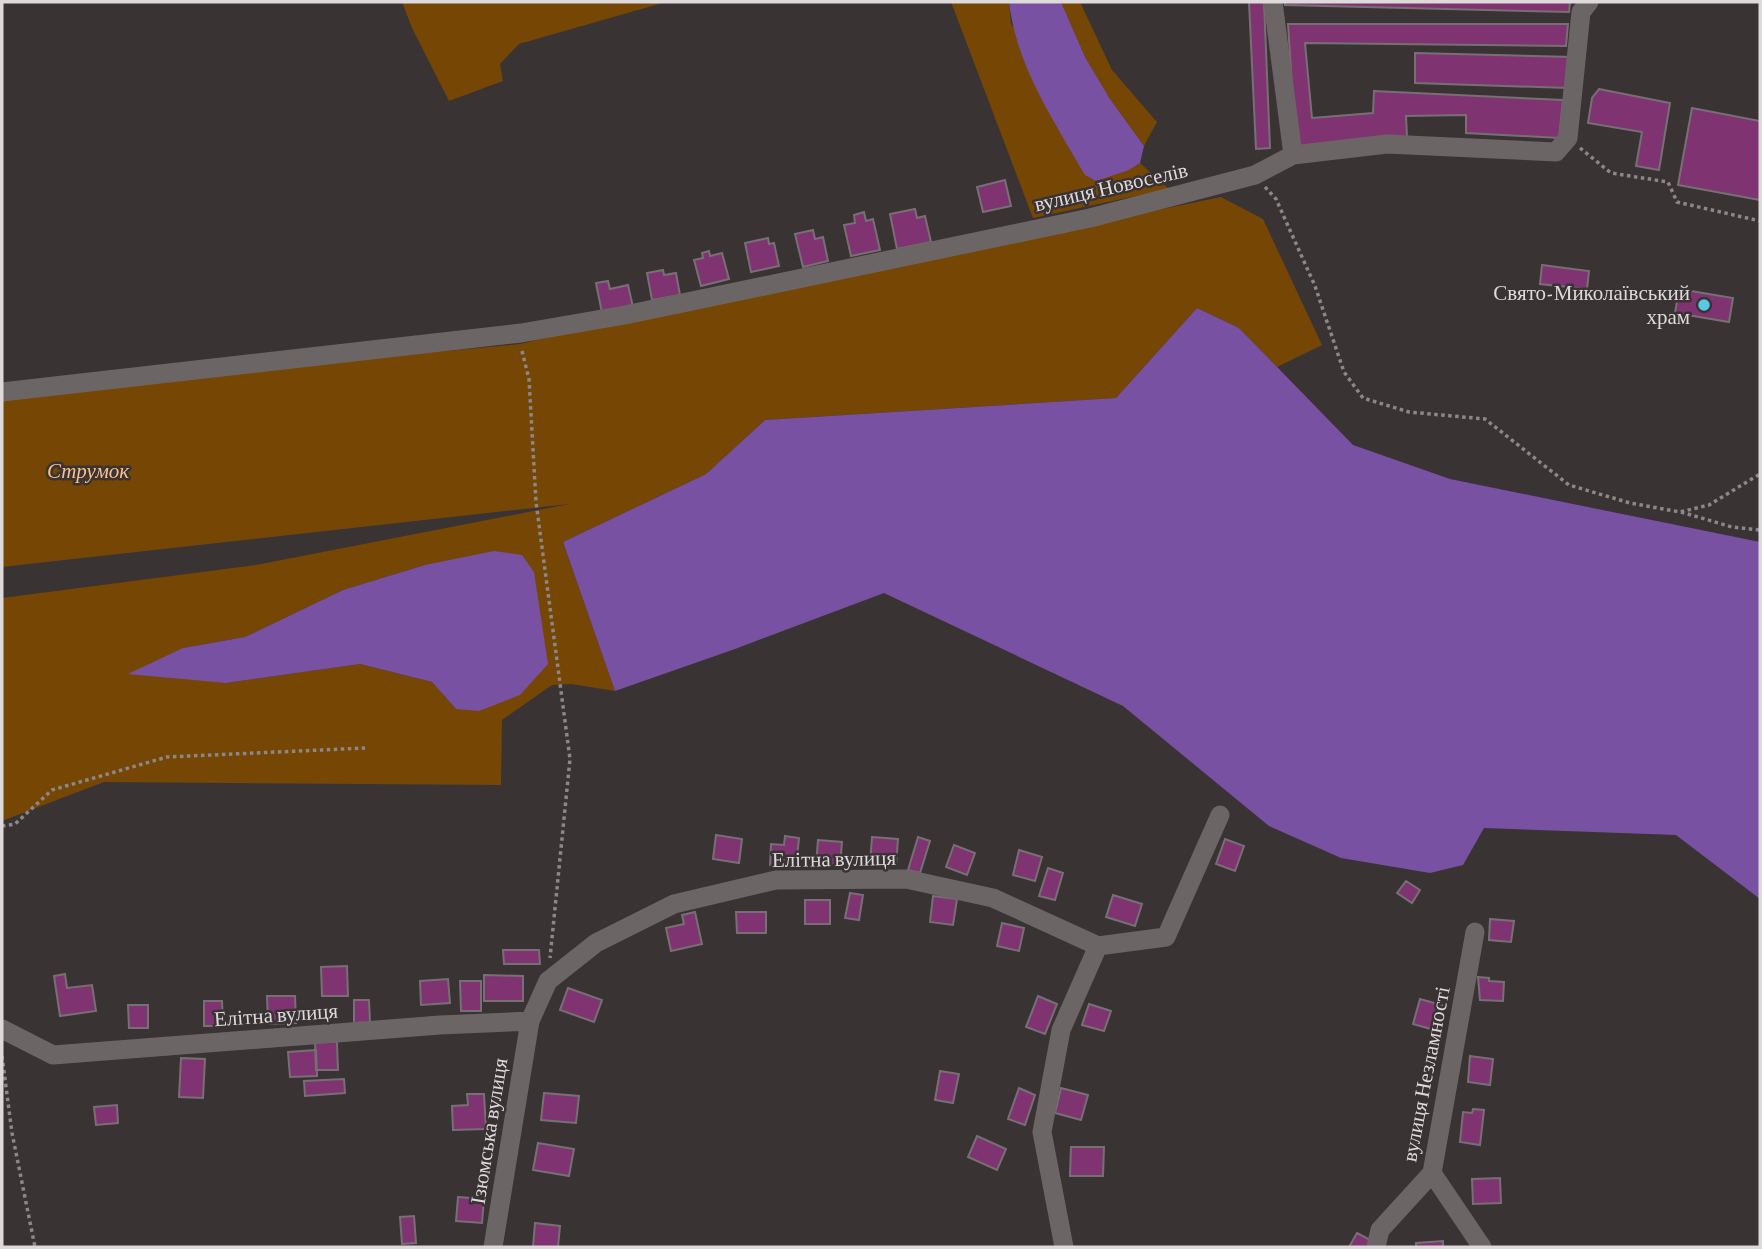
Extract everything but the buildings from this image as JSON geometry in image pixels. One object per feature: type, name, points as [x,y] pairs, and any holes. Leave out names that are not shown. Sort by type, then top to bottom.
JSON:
[{"type":"street","points":[[1273,2],[1293,155]]},
{"type":"street","points":[[1567,138],[1581,12],[1589,2]]},
{"type":"street","name":"вулиця Новоселів","points":[[2,392],[521,333],[625,315],[1090,218],[1255,175],[1293,155],[1387,144],[1556,152],[1567,138]]},
{"type":"street","points":[[1064,1247],[1042,1132],[1061,1030],[1098,946],[1166,937],[1220,815]]},
{"type":"street","name":"Елітна вулиця","points":[[2,1029],[53,1055],[440,1025],[530,1021],[548,981],[596,943],[674,904],[776,880],[906,879],[993,898],[1098,946]]},
{"type":"street","name":"вулиця Незламності","points":[[1376,1247],[1380,1230],[1432,1173],[1475,932]]},
{"type":"street","name":"Ізюмська вулиця","points":[[493,1247],[530,1021]]},
{"type":"street","points":[[1432,1173],[1482,1247]]},
{"type":"path","points":[[1567,138],[1611,173],[1668,182],[1677,201],[1760,221]]},
{"type":"path","points":[[1255,175],[1276,200],[1315,286],[1344,372],[1363,398],[1409,412],[1485,419],[1569,485],[1630,503],[1680,512],[1732,527],[1760,530]]},
{"type":"path","points":[[521,333],[520,344],[529,379],[536,502],[570,759],[548,981]]},
{"type":"path","points":[[1680,512],[1709,505],[1760,474]]},
{"type":"path","points":[[2,826],[15,824],[52,790],[167,757],[365,748]]},
{"type":"path","points":[[2,1056],[12,1132],[35,1247]]},
{"type":"green space","points":[[402,2],[666,2],[519,44],[500,64],[503,81],[449,101],[412,28]]},
{"type":"green space","points":[[951,2],[1009,2],[1011,24],[1129,170],[1140,163],[1169,189],[1033,218]]},
{"type":"green space","points":[[1061,2],[1080,2],[1112,70],[1157,122],[1144,146],[1110,99],[1085,57]]},
{"type":"green space","name":"Струмок","points":[[1221,197],[1263,219],[1322,345],[1277,367],[1239,328],[1197,308],[1116,398],[765,420],[706,474],[563,542],[615,691],[571,684],[552,685],[502,720],[501,785],[104,782],[2,821],[2,598],[256,565],[569,504],[2,567],[2,393],[520,344]],"holes":[[[425,565],[456,709],[432,682],[360,664],[226,683],[183,648],[245,637],[343,590]]]},
{"type":"shaded area","points":[[1009,2],[1061,2],[1085,57],[1110,99],[1144,146],[1140,163],[1129,170],[1096,181],[1085,175],[1028,70],[1019,48]]},
{"type":"shaded area","points":[[1197,308],[1239,328],[1353,445],[1450,479],[1760,542],[1760,899],[1676,835],[1484,828],[1463,865],[1430,873],[1341,858],[1269,826],[1123,706],[884,593],[615,691],[563,542],[706,474],[765,420],[1116,398]]},
{"type":"shaded area","points":[[494,551],[522,555],[534,572],[548,664],[520,695],[479,711],[456,709],[432,682],[360,664],[226,683],[128,674],[183,648],[245,637],[343,590],[425,565]]},
{"type":"place","name":"Свято-Миколаївський храм","points":[[1704,305]]}]
